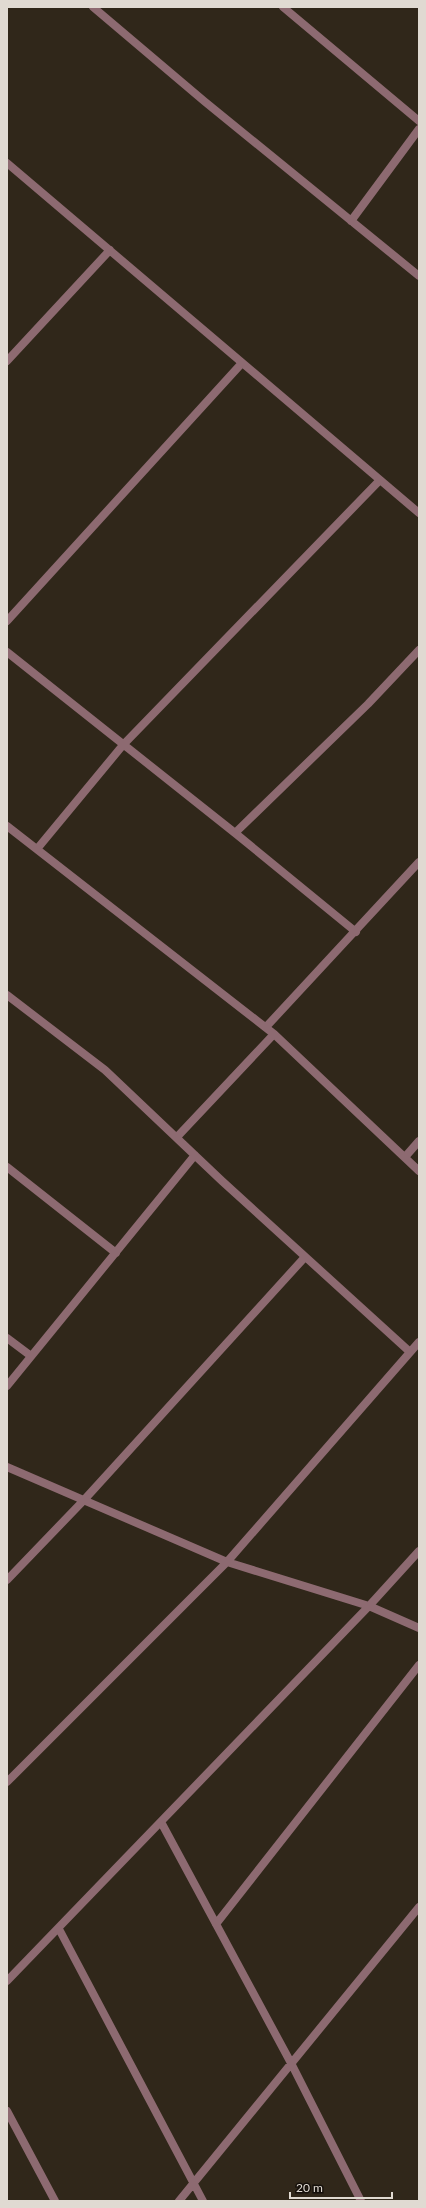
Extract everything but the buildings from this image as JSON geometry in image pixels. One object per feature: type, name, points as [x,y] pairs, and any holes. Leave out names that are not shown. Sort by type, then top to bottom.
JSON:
[{"type":"street","points":[[93,7],[204,102],[419,276]]},
{"type":"street","points":[[283,7],[419,121]]},
{"type":"street","points":[[351,221],[419,129]]},
{"type":"street","points":[[7,163],[419,513]]},
{"type":"street","points":[[7,361],[110,250]]},
{"type":"street","points":[[7,621],[242,363]]},
{"type":"street","points":[[37,849],[123,745],[380,480]]},
{"type":"street","points":[[235,833],[368,704],[419,650]]},
{"type":"street","points":[[7,652],[235,833],[356,932]]},
{"type":"street","points":[[7,826],[266,1027],[419,1171]]},
{"type":"street","points":[[266,1027],[356,932],[419,862]]},
{"type":"street","points":[[7,995],[105,1070],[305,1257],[410,1352]]},
{"type":"street","points":[[177,1137],[274,1034]]},
{"type":"street","points":[[405,1157],[419,1142]]},
{"type":"street","points":[[7,1386],[195,1155]]},
{"type":"street","points":[[7,1167],[116,1253]]},
{"type":"street","points":[[7,1580],[84,1500],[305,1257]]},
{"type":"street","points":[[7,1338],[31,1356]]},
{"type":"street","points":[[7,1782],[227,1562],[419,1342]]},
{"type":"street","points":[[7,1466],[227,1562],[369,1606],[419,1628]]},
{"type":"street","points":[[7,1981],[59,1929],[369,1606],[419,1551]]},
{"type":"street","points":[[216,1924],[419,1666]]},
{"type":"street","points":[[161,1822],[291,2063],[361,2201]]},
{"type":"street","points":[[179,2201],[419,1907]]},
{"type":"street","points":[[59,1929],[203,2201]]},
{"type":"street","points":[[7,2111],[55,2201]]}]
